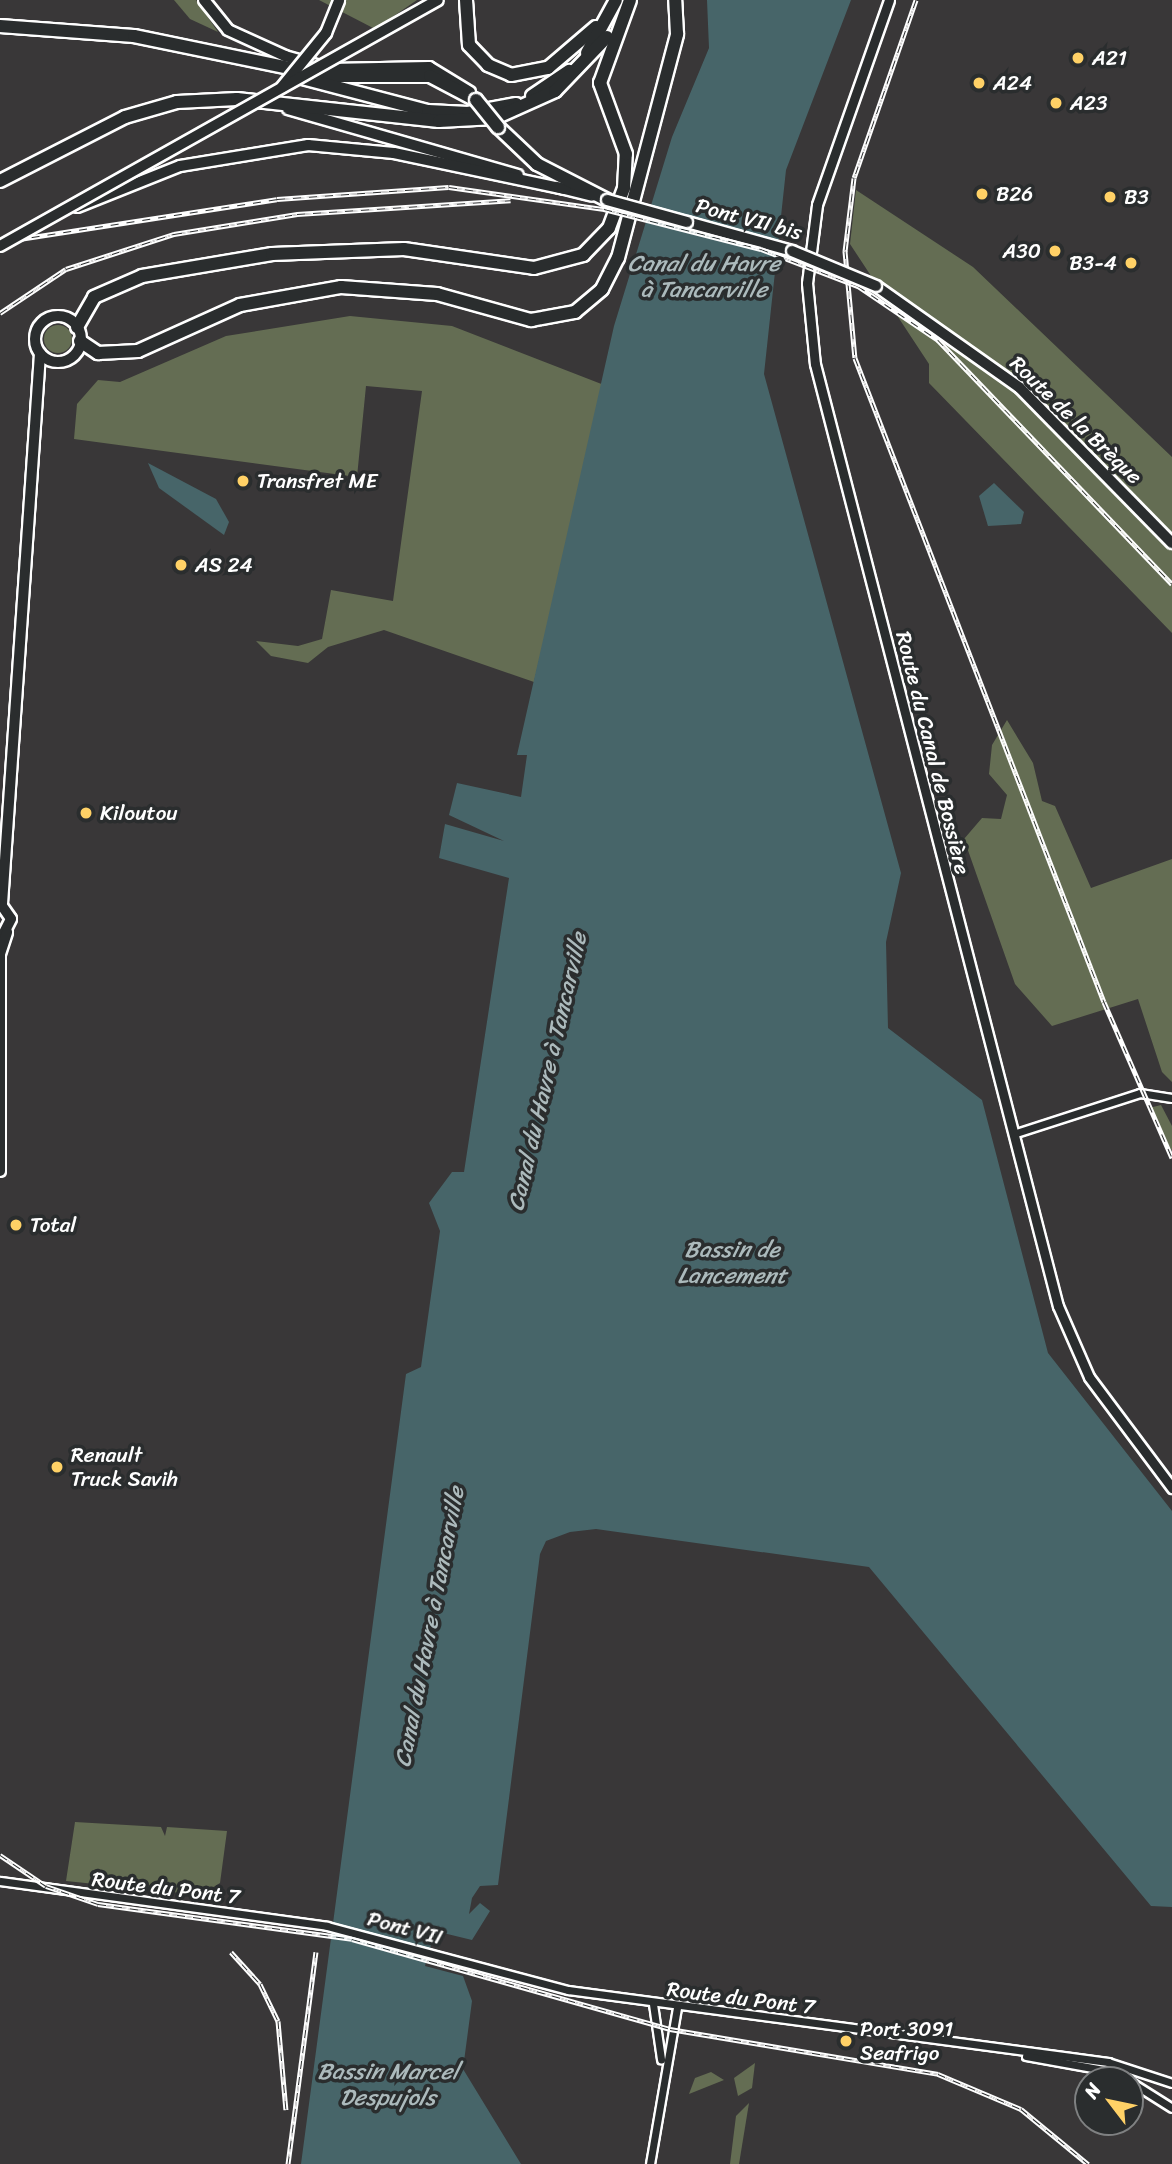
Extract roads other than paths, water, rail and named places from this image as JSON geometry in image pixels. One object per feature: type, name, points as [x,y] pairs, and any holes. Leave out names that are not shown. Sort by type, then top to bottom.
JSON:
[{"type":"highway","points":[[466,0],[464,29],[472,50],[495,69],[519,75],[548,68],[575,49],[615,0]]},
{"type":"highway","points":[[245,59],[404,107],[447,113],[498,108],[527,99],[571,69],[615,0]]},
{"type":"highway","points":[[0,181],[125,117],[177,102],[237,99],[439,121],[495,118],[533,105],[573,77],[593,58],[628,0]]},
{"type":"highway","points":[[77,327],[94,297],[142,276],[272,254],[404,249],[545,268],[583,255],[609,228],[624,188],[626,153],[600,83],[628,0]]},
{"type":"highway","points":[[80,341],[98,353],[129,353],[240,305],[341,287],[437,295],[531,320],[575,312],[602,289],[618,258],[677,34],[675,0]]},
{"type":"highway","points":[[0,26],[134,36],[329,76],[430,76],[473,96],[498,127],[537,164],[607,200]]},
{"type":"main road","points":[[204,0],[228,30],[285,56],[331,69],[429,67],[473,96]]},
{"type":"main road","points":[[275,95],[326,33],[340,0]]},
{"type":"main road","points":[[0,246],[275,95],[438,0]]},
{"type":"main road","points":[[237,99],[565,189]]},
{"type":"main road","points":[[55,216],[180,166],[309,145],[394,153],[565,189]]},
{"type":"main road","name":"Pont VII bis","points":[[565,189],[815,258],[876,286]]},
{"type":"main road","name":"Route de la Brèque","points":[[876,286],[1020,388],[1172,543]]},
{"type":"main road","points":[[0,1171],[0,954],[3,934],[11,915],[1,904],[30,446],[40,383],[40,353],[35,339],[45,320],[59,316],[77,327],[80,341],[72,356],[58,362],[40,383]]},
{"type":"main road","points":[[40,353],[58,362]]},
{"type":"street","name":"Route du Canal de Bossière","points":[[890,0],[817,205],[809,320],[822,394],[1013,1134],[1075,1349],[1111,1411],[1172,1488]]},
{"type":"street","points":[[1013,1134],[1149,1091],[1172,1098]]},
{"type":"street","name":"Route du Pont 7","points":[[0,1881],[327,1926]]},
{"type":"street","name":"Pont VII","points":[[327,1926],[473,1964]]},
{"type":"street","name":"Route du Pont 7","points":[[473,1964],[568,1990],[653,2004],[1008,2051]]},
{"type":"street","points":[[653,2004],[662,2067]]},
{"type":"street","points":[[650,2164],[662,2067],[677,2007]]},
{"type":"street","points":[[1008,2051],[1108,2062],[1172,2083]]},
{"type":"street","points":[[1008,2051],[1115,2072],[1172,2105]]},
{"type":"water","name":"Bassin de Lancement","points":[[707,0],[851,0],[786,170],[764,374],[901,873],[886,942],[888,1028],[982,1100],[1048,1353],[1172,1511],[1172,1907],[1151,1906],[869,1567],[596,1529],[570,1532],[546,1541],[540,1554],[498,1885],[480,1886],[472,1898],[469,1914],[480,1903],[490,1911],[472,1940],[435,1931],[425,1966],[463,1976],[472,2001],[463,2069],[521,2164],[301,2164],[406,1374],[421,1367],[440,1231],[429,1203],[452,1172],[464,1172],[509,878],[439,858],[445,824],[504,841],[449,815],[457,783],[521,797],[527,755],[517,755],[614,326],[672,137],[709,48]]},
{"type":"water","points":[[148,463],[216,499],[229,522],[224,535],[159,488]]},
{"type":"water","points":[[994,483],[1024,512],[1021,524],[988,526],[979,496]]},
{"type":"railway","points":[[916,0],[854,178],[845,251],[855,358],[1104,1002],[1172,1158]]},
{"type":"railway","points":[[0,242],[277,199],[449,187],[604,209],[761,249],[858,286],[938,340],[1172,584]]},
{"type":"railway","points":[[0,313],[66,269],[174,234],[297,214],[511,200]]},
{"type":"railway","points":[[0,1855],[46,1886],[98,1904],[352,1939],[670,2029],[938,2074],[1021,2109],[1088,2164]]},
{"type":"railway","points":[[231,1952],[260,1984],[278,2021],[286,2110]]},
{"type":"railway","points":[[288,2164],[316,1952]]},
{"type":"place","name":"A21","points":[[1078,58]]},
{"type":"place","name":"A24","points":[[979,83]]},
{"type":"place","name":"A23","points":[[1056,103]]},
{"type":"place","name":"B26","points":[[982,194]]},
{"type":"place","name":"B3","points":[[1110,197]]},
{"type":"place","name":"A30","points":[[1055,251]]},
{"type":"place","name":"B3-4","points":[[1131,263]]},
{"type":"place","name":"Transfret ME","points":[[243,481]]},
{"type":"place","name":"AS 24","points":[[181,565]]},
{"type":"place","name":"Kiloutou","points":[[86,813]]},
{"type":"place","name":"Total","points":[[16,1225]]},
{"type":"place","name":"Renault Truck Savih","points":[[57,1467]]},
{"type":"place","name":"Port 3091 Seafrigo","points":[[846,2041]]},
{"type":"water label","name":"Canal du Havre à Tancarville","points":[[704,277]]},
{"type":"water label","name":"Canal du Havre à Tancarville","points":[[548,1072]]},
{"type":"water label","name":"Canal du Havre à Tancarville","points":[[430,1627]]},
{"type":"water label","name":"Bassin Marcel Despujols","points":[[388,2085]]}]
